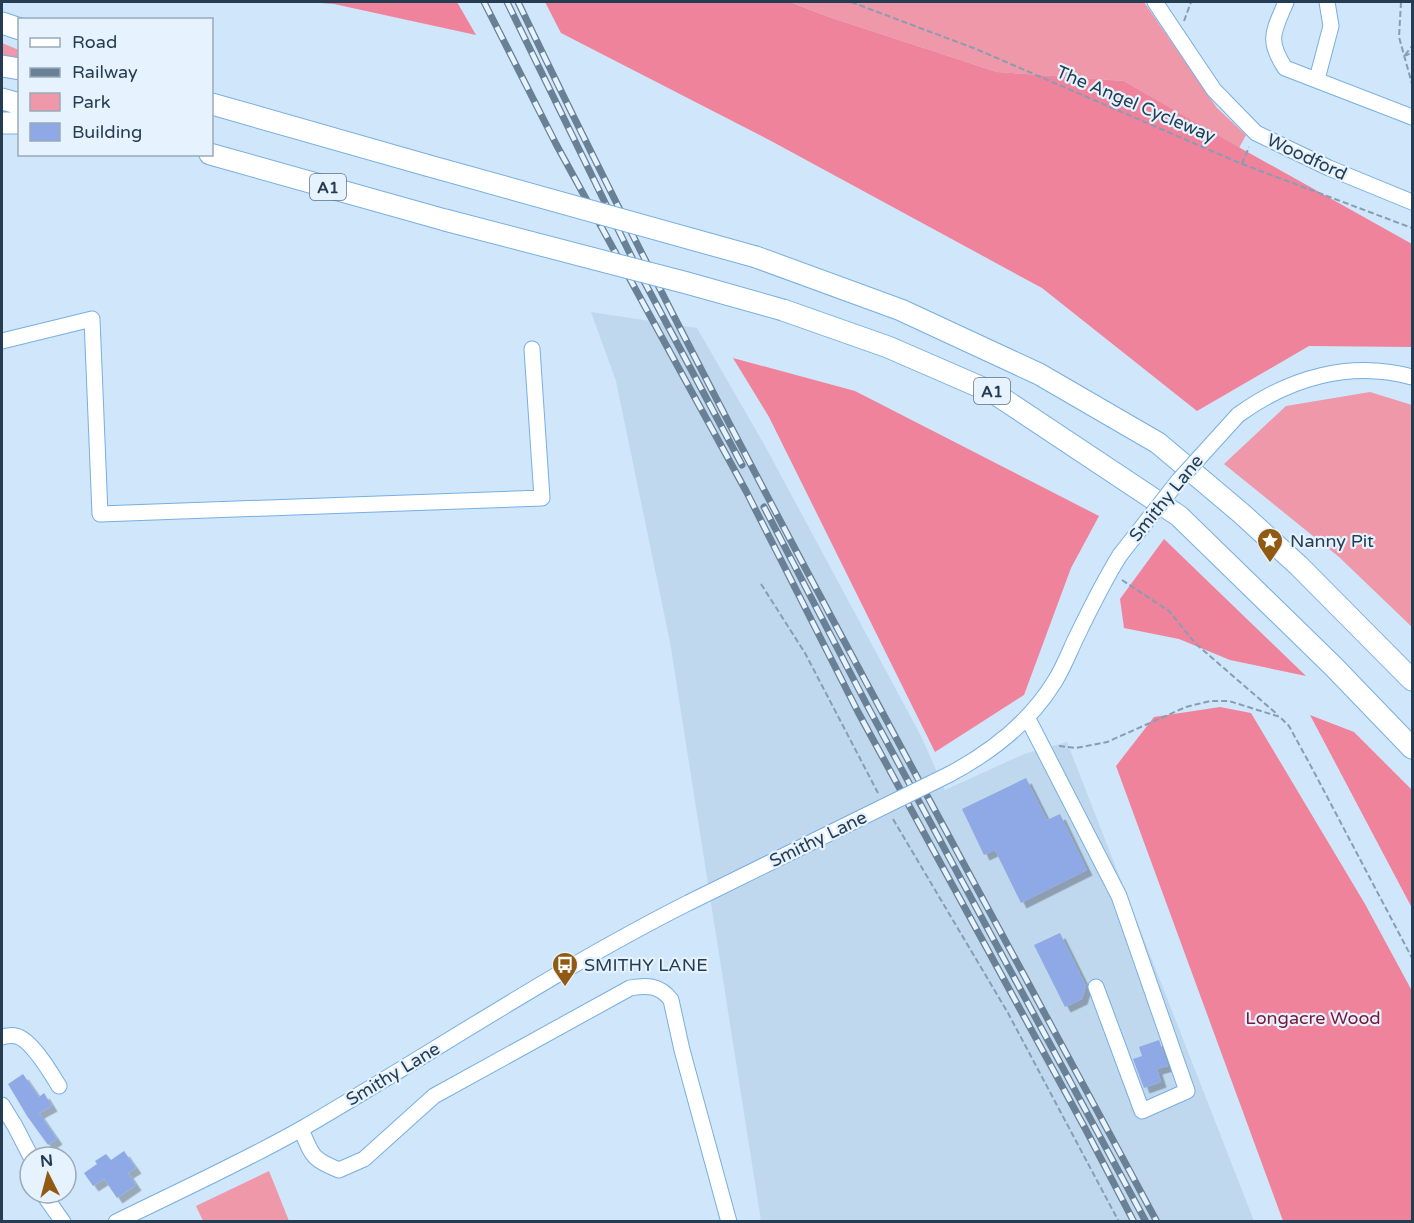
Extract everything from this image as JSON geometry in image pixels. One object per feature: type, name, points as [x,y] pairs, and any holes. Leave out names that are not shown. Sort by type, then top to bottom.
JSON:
[{"type":"highway","points":[[2,24],[18,28]]},
{"type":"highway","points":[[2,66],[18,69]]},
{"type":"highway","points":[[2,99],[18,103]]},
{"type":"highway","name":"A1","points":[[213,104],[756,257],[901,310],[1039,374],[1158,443],[1241,513],[1299,566],[1413,680]]},
{"type":"highway","points":[[2,123],[18,123]]},
{"type":"highway","name":"A1","points":[[213,155],[445,220],[783,310],[888,347],[994,393],[1179,516],[1333,666],[1413,748]]},
{"type":"street","name":"Woodford","points":[[1155,2],[1214,90],[1256,133],[1329,168],[1411,197]]},
{"type":"street","points":[[1286,2],[1274,33],[1275,52],[1285,68],[1413,117]]},
{"type":"street","points":[[1317,79],[1332,26],[1327,2]]},
{"type":"street","points":[[2,341],[92,319],[100,514],[542,498],[532,349]]},
{"type":"street","name":"Smithy Lane","points":[[116,1221],[301,1129],[416,1061],[565,968],[688,903],[950,774],[991,750],[1027,717],[1057,679],[1120,555],[1179,480],[1238,415],[1269,394],[1322,375],[1375,371],[1413,377]]},
{"type":"street","points":[[1027,717],[1119,896],[1187,1091],[1142,1111],[1096,987]]},
{"type":"street","points":[[301,1129],[312,1155],[321,1163],[339,1170],[364,1159],[434,1096],[630,988],[655,987],[667,994],[671,1000],[682,1050],[729,1221]]},
{"type":"street","points":[[2,1037],[15,1036],[23,1039],[41,1059],[59,1086]]},
{"type":"street","points":[[2,1105],[25,1145]]},
{"type":"street","points":[[47,1205],[51,1221]]},
{"type":"street","points":[[52,1205],[63,1221]]},
{"type":"path","name":"The Angel Cycleway","points":[[851,2],[976,50],[1242,164],[1413,228]]},
{"type":"path","points":[[1401,2],[1399,37],[1413,84]]},
{"type":"path","points":[[1404,56],[1413,46]]},
{"type":"path","points":[[1404,56],[1413,53]]},
{"type":"path","points":[[1242,164],[1256,133]]},
{"type":"path","points":[[1110,571],[1168,611],[1196,644],[1289,726],[1413,958]]},
{"type":"path","points":[[761,585],[805,653],[882,800]]},
{"type":"path","points":[[1041,744],[1076,748],[1107,742],[1186,707],[1210,701],[1228,701],[1280,717]]},
{"type":"path","points":[[893,819],[1008,1013],[1119,1221]]},
{"type":"shaded area","points":[[591,312],[697,328],[765,446],[921,736],[945,790],[1024,754],[1067,742],[1254,1221],[761,1221],[670,642],[616,381]]},
{"type":"green space","points":[[307,2],[457,2],[476,35],[334,4]]},
{"type":"green space","points":[[545,2],[790,2],[997,72],[1124,81],[1412,244],[1412,347],[1309,346],[1197,411],[1042,288],[773,142],[561,33]]},
{"type":"green space","points":[[790,2],[1144,2],[1217,108],[1246,135],[1239,148],[1124,81],[997,72]]},
{"type":"green space","points":[[2,43],[18,50],[18,59],[2,55]]},
{"type":"green space","points":[[733,358],[855,391],[1099,516],[1071,568],[1024,695],[935,752],[769,417]]},
{"type":"green space","points":[[1370,392],[1412,405],[1412,627],[1339,557],[1224,464],[1286,406]]},
{"type":"green space","points":[[1164,539],[1306,676],[1230,660],[1179,639],[1124,628],[1120,599]]},
{"type":"green space","name":"Longacre Wood","points":[[1220,707],[1251,713],[1365,904],[1412,991],[1412,1221],[1283,1221],[1116,766],[1154,717]]},
{"type":"green space","points":[[1310,715],[1354,732],[1412,790],[1412,908]]},
{"type":"green space","points":[[269,1171],[289,1221],[203,1221],[196,1206]]},
{"type":"building","points":[[1026,778],[1047,820],[1060,814],[1087,870],[1021,903],[995,850],[984,855],[962,809]]},
{"type":"building","points":[[1060,933],[1086,986],[1082,999],[1065,1007],[1034,945]]},
{"type":"building","points":[[1159,1040],[1168,1066],[1157,1069],[1161,1082],[1144,1088],[1133,1059],[1142,1056],[1139,1047]]},
{"type":"building","points":[[23,1074],[39,1097],[44,1093],[52,1106],[39,1113],[57,1139],[48,1145],[8,1084]]},
{"type":"building","points":[[124,1151],[136,1168],[128,1173],[136,1185],[117,1198],[104,1179],[93,1186],[84,1173],[97,1164],[95,1161],[106,1154],[111,1160]]},
{"type":"railway","points":[[484,2],[556,144],[746,491],[858,712],[1134,1222]]},
{"type":"railway","points":[[507,2],[637,268],[742,465]]},
{"type":"railway","points":[[518,2],[593,157],[750,463],[1157,1222]]},
{"type":"railway","points":[[764,507],[868,707],[1146,1222]]},
{"type":"place","name":"Nanny Pit","points":[[1270,564]]},
{"type":"place","name":"SMITHY LANE","points":[[565,988]]}]
